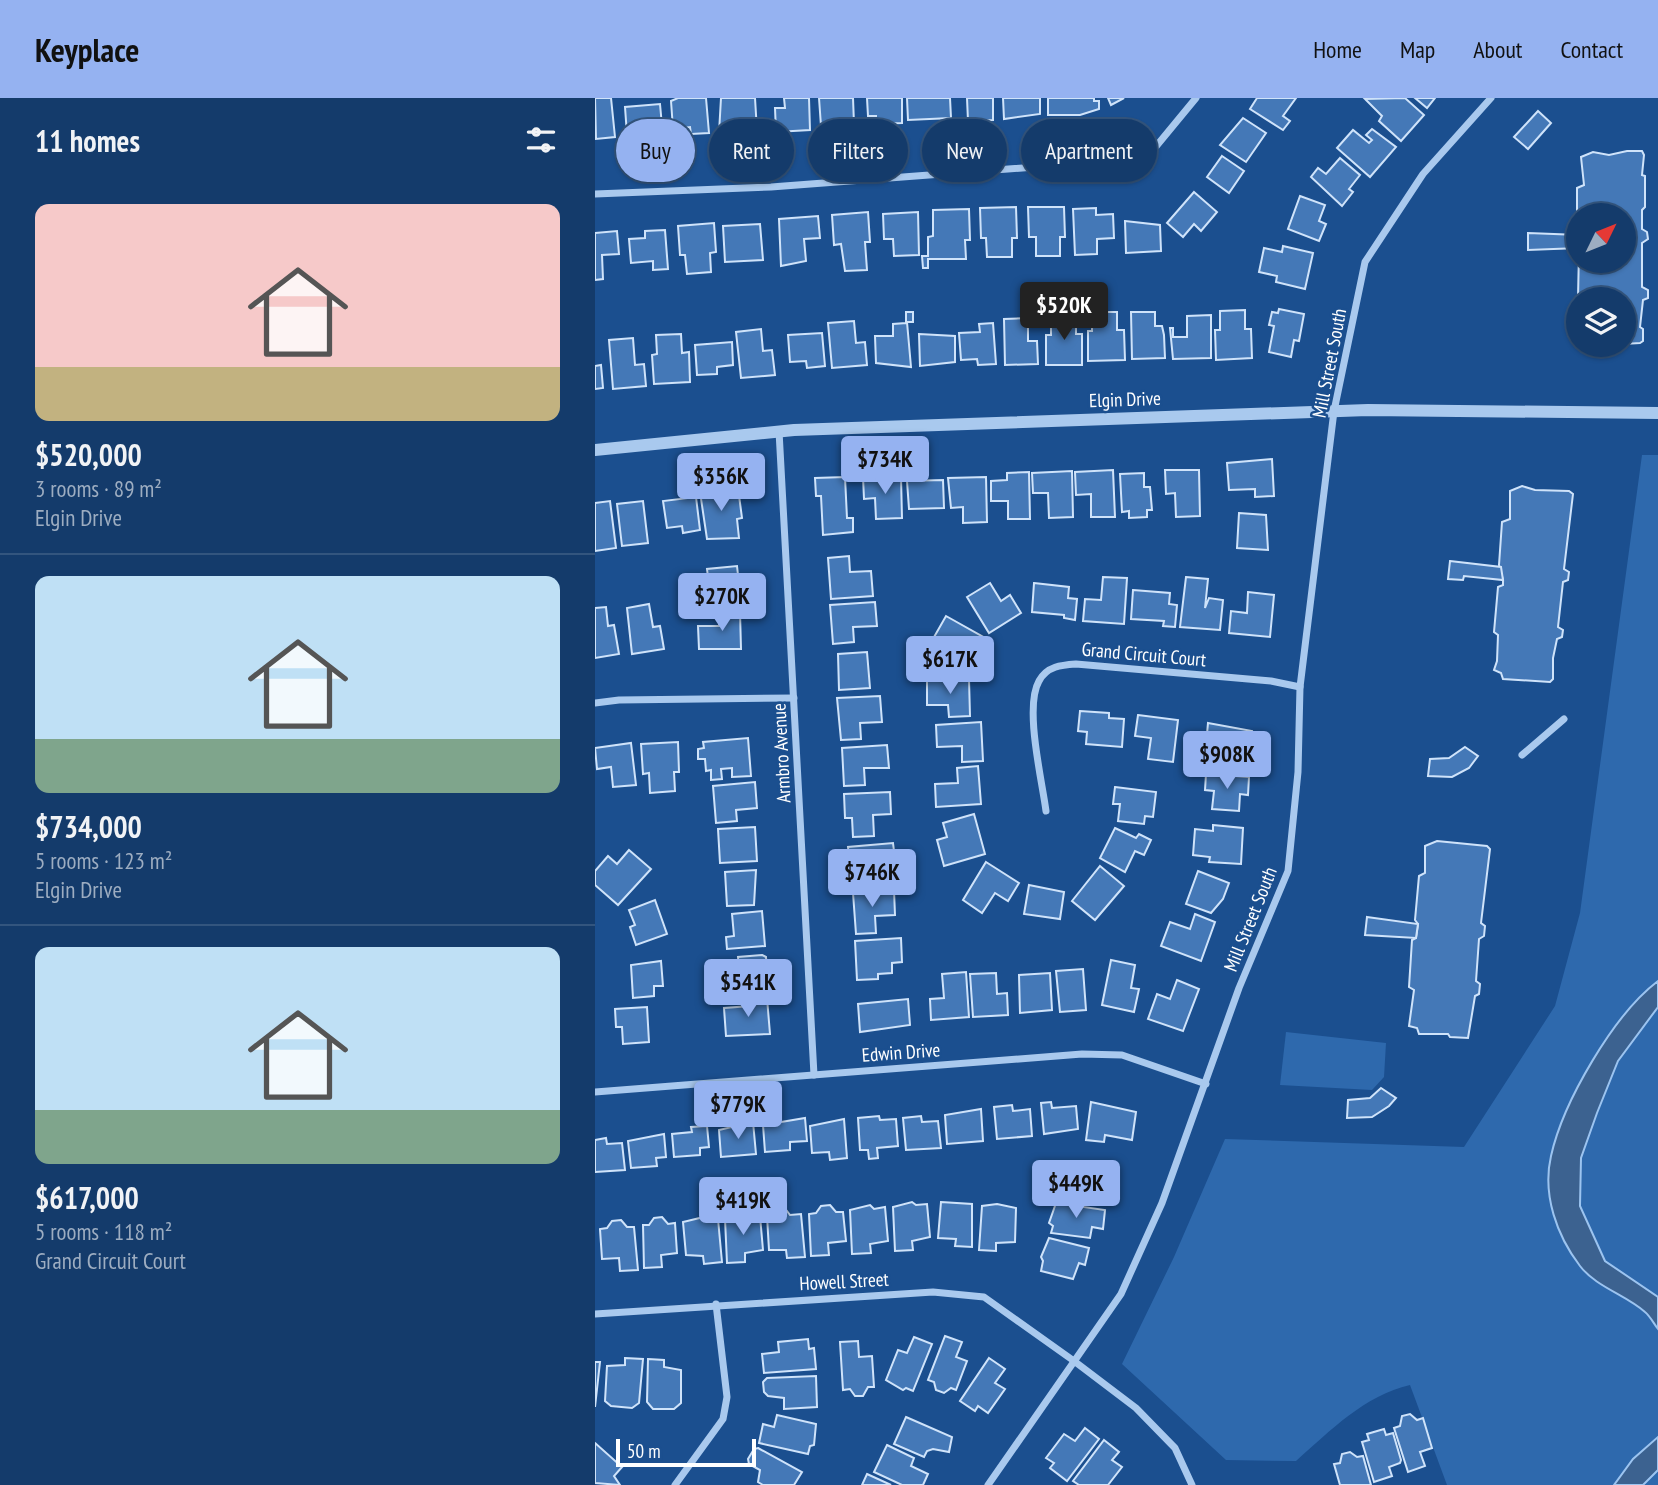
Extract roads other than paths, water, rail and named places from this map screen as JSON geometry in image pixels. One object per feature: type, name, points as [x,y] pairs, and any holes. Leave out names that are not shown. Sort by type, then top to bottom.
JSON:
[{"type":"street","points":[[595,194],[771,187],[1115,161],[1149,155],[1196,98]]},
{"type":"street","name":"Mill Street South","points":[[988,1485],[1121,1294],[1162,1203],[1239,988],[1288,871],[1298,772],[1300,687],[1334,411],[1365,262],[1423,174],[1492,98]]},
{"type":"street","name":"Elgin Drive","points":[[595,450],[779,430],[1334,411],[1658,413]]},
{"type":"street","name":"Armbro Avenue","points":[[779,430],[814,1074]]},
{"type":"street","name":"Grand Circuit Court","points":[[1046,811],[1032,704],[1039,680],[1056,665],[1076,664],[1272,681],[1300,687]]},
{"type":"street","points":[[595,703],[619,700],[794,698]]},
{"type":"street","points":[[1522,755],[1564,719]]},
{"type":"street","name":"Edwin Drive","points":[[595,1092],[1081,1054],[1122,1055],[1206,1084]]},
{"type":"street","name":"Howell Street","points":[[595,1314],[716,1304],[933,1292],[984,1297],[1136,1408],[1175,1448],[1192,1485]]},
{"type":"street","points":[[675,1485],[723,1419],[727,1397],[716,1304]]}]
